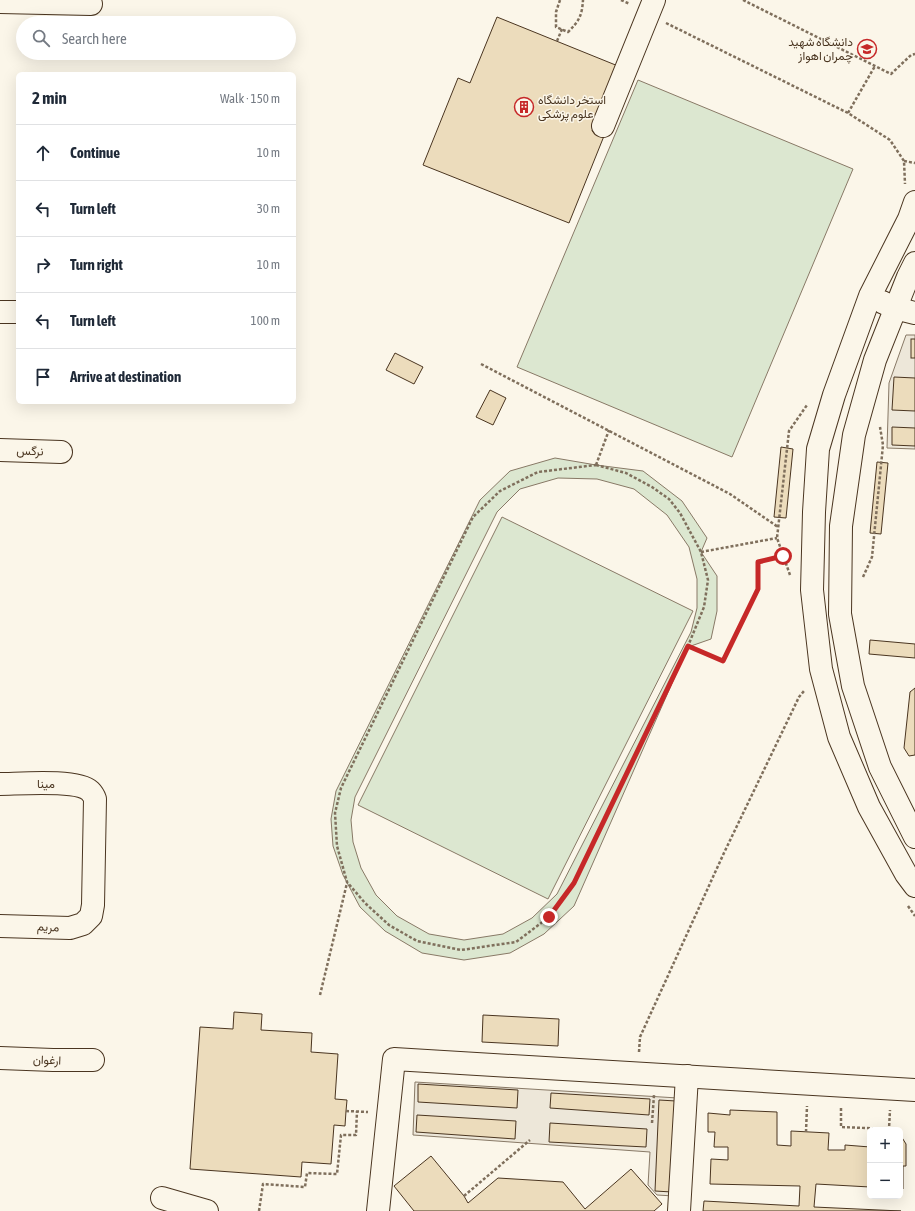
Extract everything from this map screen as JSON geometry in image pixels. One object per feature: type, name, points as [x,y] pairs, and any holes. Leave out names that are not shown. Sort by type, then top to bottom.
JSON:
[{"type":"street","points":[[603,126],[654,0]]},
{"type":"street","points":[[0,2],[91,4]]},
{"type":"street","points":[[915,202],[909,219],[870,296],[834,395],[818,449],[814,512],[812,590],[821,669],[839,737],[869,807],[906,874],[915,886]]},
{"type":"street","points":[[915,263],[908,276],[905,311],[875,360],[854,434],[841,526],[840,614],[853,686],[880,767],[915,837]]},
{"type":"street","points":[[870,296],[905,311]]},
{"type":"street","points":[[0,312],[16,312]]},
{"type":"street","name":"نرگس","points":[[0,450],[61,452]]},
{"type":"street","name":"مینا","points":[[0,784],[66,783],[90,791],[96,799],[93,898],[91,916]]},
{"type":"street","name":"مریم","points":[[0,926],[70,928],[83,924],[91,916]]},
{"type":"street","name":"ارغوان","points":[[0,1058],[93,1060]]},
{"type":"street","points":[[378,1211],[394,1058],[915,1090]]},
{"type":"street","points":[[679,1211],[687,1076]]},
{"type":"street","points":[[162,1198],[207,1211]]},
{"type":"path","points":[[560,0],[556,12],[556,27],[568,32],[577,23],[582,11],[584,0]]},
{"type":"path","points":[[743,0],[890,74],[911,55],[915,54]]},
{"type":"path","points":[[557,41],[562,29]]},
{"type":"path","points":[[848,113],[875,66]]},
{"type":"path","points":[[904,162],[915,163]]},
{"type":"path","points":[[481,364],[730,494],[778,527]]},
{"type":"path","points":[[862,579],[872,558],[884,446],[880,426]]},
{"type":"path","points":[[596,465],[609,430]]},
{"type":"path","points":[[596,465],[626,473],[652,487],[669,499],[680,514],[701,552],[708,580],[704,607],[688,646],[574,883],[549,917],[516,942],[461,950],[417,941],[389,925],[365,903],[347,882],[337,846],[335,813],[341,788],[473,517],[500,491],[538,472],[596,465]]},
{"type":"path","points":[[701,552],[777,538]]},
{"type":"path","points":[[688,646],[723,661],[758,589],[758,562],[783,556]]},
{"type":"path","points":[[652,1123],[640,1037],[723,854],[798,697],[807,687]]},
{"type":"path","points":[[320,995],[347,882]]},
{"type":"path","points":[[806,1132],[807,1106]]},
{"type":"path","points":[[841,1108],[841,1126],[889,1129],[890,1110]]},
{"type":"path","points":[[259,1211],[263,1184],[305,1187],[307,1173],[337,1174],[341,1136],[356,1135],[357,1111]]},
{"type":"path","points":[[464,1196],[530,1140]]},
{"type":"green space","points":[[638,80],[853,169],[732,457],[517,367]]},
{"type":"green space","points":[[555,458],[643,471],[682,501],[707,538],[701,552],[717,576],[717,611],[711,639],[688,647],[574,906],[544,934],[510,953],[464,960],[422,953],[385,931],[360,907],[343,875],[333,846],[331,819],[336,791],[480,500],[510,471]],"holes":[[[558,478],[597,479],[634,489],[667,515],[689,547],[697,579],[697,608],[691,632],[557,894],[532,918],[503,934],[464,940],[429,934],[397,916],[376,895],[361,868],[353,842],[351,820],[355,797],[497,512],[520,489]]]},
{"type":"green space","points":[[502,517],[693,611],[548,899],[358,805]]},
{"type":"shaded area","points":[[906,335],[915,335],[915,449],[887,448],[889,383]]},
{"type":"shaded area","points":[[415,1082],[678,1098],[674,1196],[657,1195],[648,1185],[650,1152],[413,1135]]},
{"type":"building","name":"استخر دانشگاه علوم پزشکی","points":[[497,17],[618,66],[592,131],[604,136],[569,223],[423,165],[458,78],[470,83]]},
{"type":"building","points":[[911,339],[915,339],[915,358],[911,358]]},
{"type":"building","points":[[395,353],[423,367],[414,384],[386,370]]},
{"type":"building","points":[[894,377],[915,378],[915,411],[892,410]]},
{"type":"building","points":[[490,390],[506,398],[493,425],[476,417]]},
{"type":"building","points":[[892,427],[915,428],[915,446],[892,445]]},
{"type":"building","points":[[781,447],[793,449],[786,518],[774,517]]},
{"type":"building","points":[[877,462],[888,463],[881,534],[870,533]]},
{"type":"building","points":[[870,640],[915,644],[915,658],[869,654]]},
{"type":"building","points":[[915,688],[915,755],[909,756],[904,748],[910,692]]},
{"type":"building","points":[[234,1012],[262,1014],[261,1030],[312,1033],[311,1052],[338,1054],[335,1099],[347,1100],[345,1126],[334,1125],[331,1164],[302,1162],[301,1177],[190,1169],[200,1027],[233,1029]]},
{"type":"building","points":[[483,1015],[559,1019],[558,1046],[482,1042]]},
{"type":"building","points":[[418,1084],[518,1090],[517,1108],[418,1102]]},
{"type":"building","points":[[551,1093],[650,1099],[649,1115],[550,1108]]},
{"type":"building","points":[[659,1100],[676,1101],[672,1192],[655,1191]]},
{"type":"building","points":[[730,1110],[777,1112],[777,1145],[791,1146],[791,1131],[829,1133],[828,1150],[845,1150],[845,1145],[867,1147],[867,1187],[816,1184],[814,1207],[901,1211],[703,1211],[704,1201],[799,1206],[800,1186],[710,1184],[711,1159],[728,1160],[728,1147],[714,1147],[715,1132],[708,1132],[708,1113],[730,1115]]},
{"type":"building","points":[[417,1115],[516,1121],[515,1139],[416,1132]]},
{"type":"building","points":[[550,1123],[647,1129],[646,1147],[549,1142]]},
{"type":"building","points":[[903,1139],[906,1144],[906,1166],[903,1166]]},
{"type":"building","points":[[431,1156],[468,1203],[498,1178],[563,1182],[585,1209],[631,1169],[662,1204],[654,1211],[414,1211],[394,1186]]},
{"type":"place","name":"دانشگاه شهید چمران اهواز","points":[[867,49]]},
{"type":"place","name":"استخر دانشگاه علوم پزشکی","points":[[524,107]]},
{"type":"route","points":[[549,917],[574,883],[688,646],[723,661],[758,589],[758,562],[783,556]]}]
